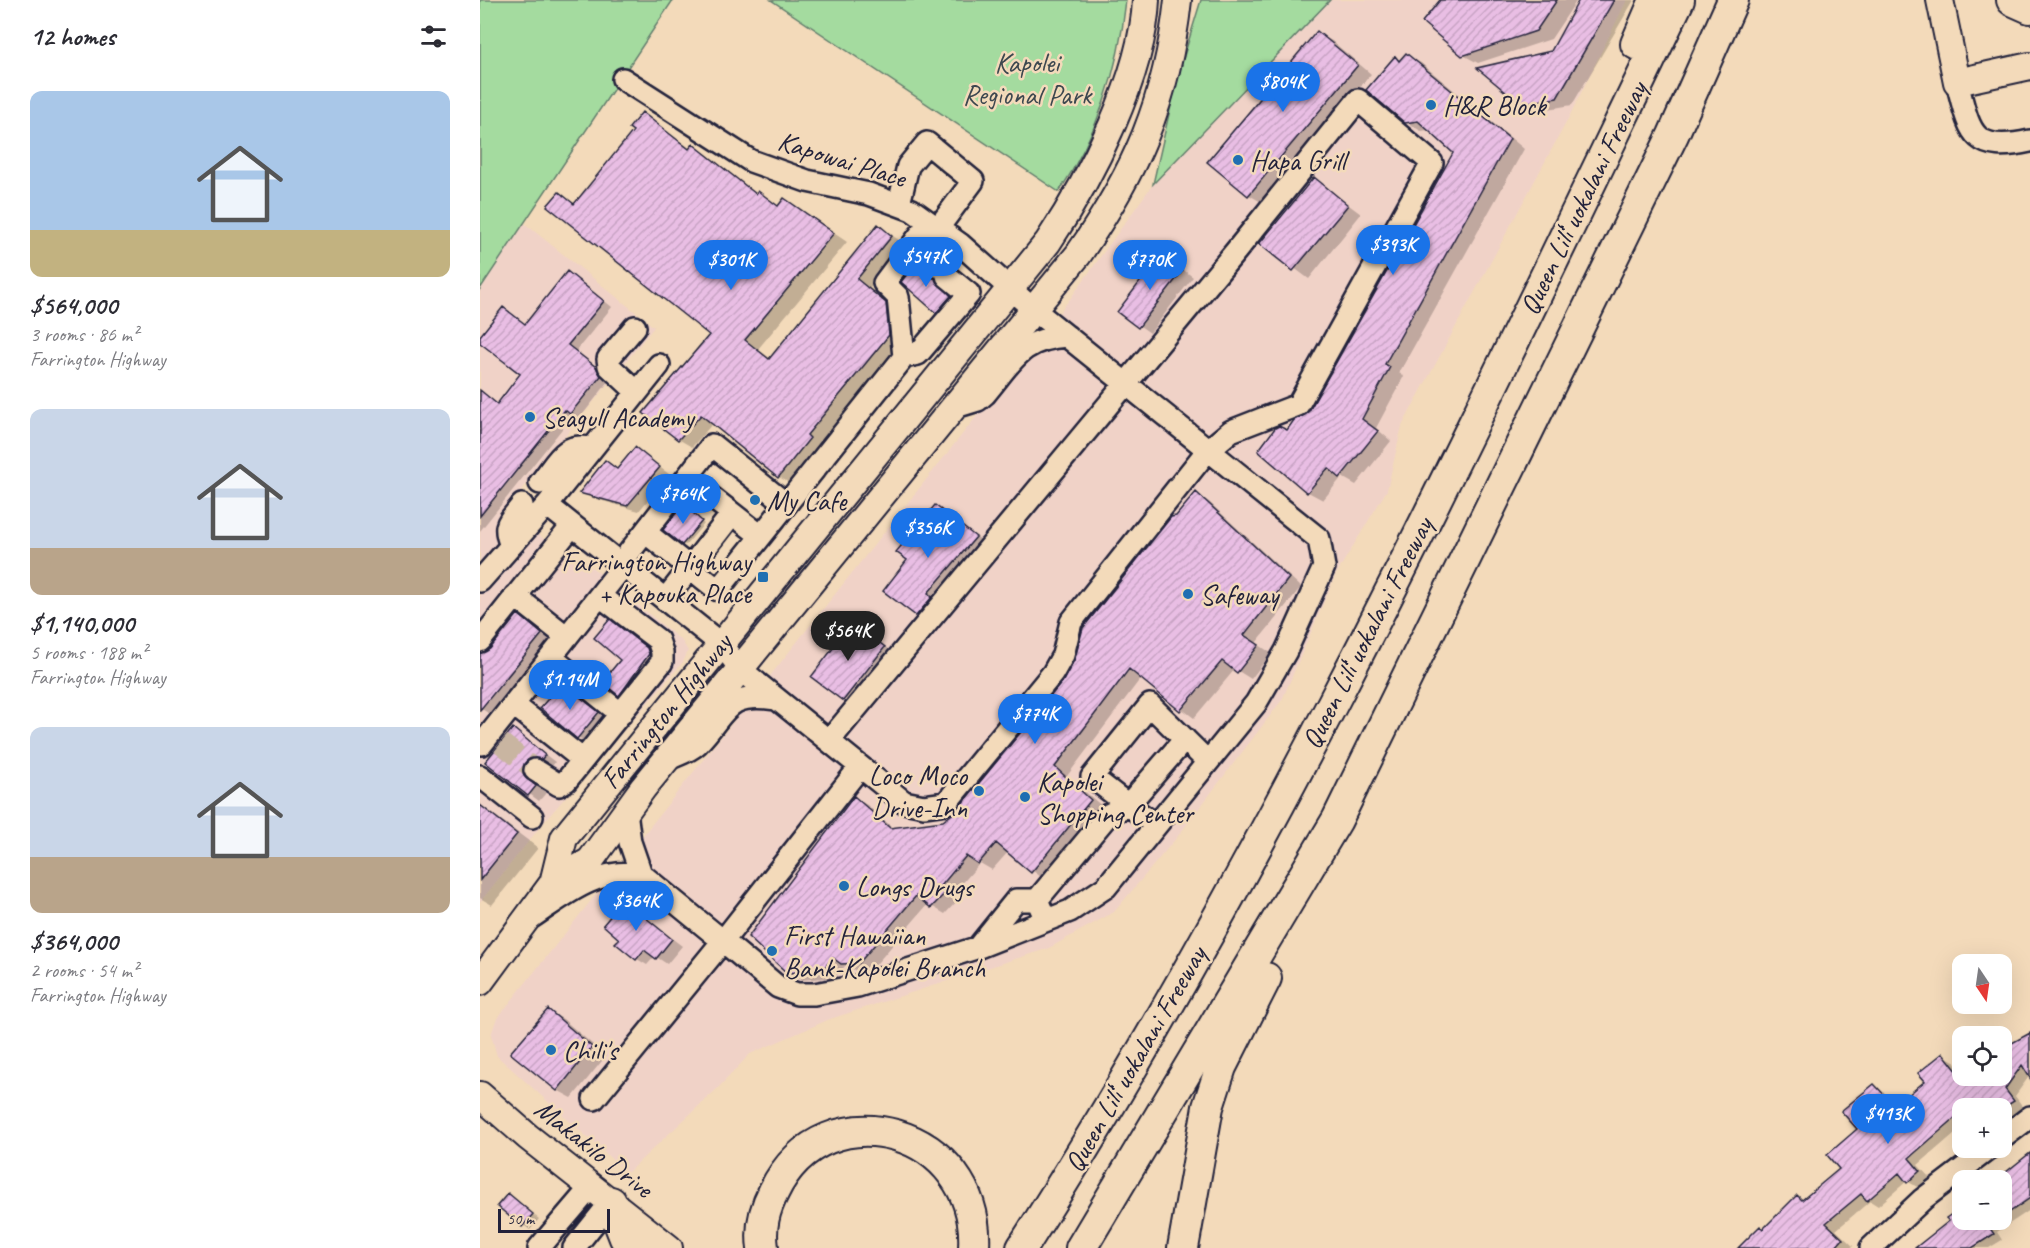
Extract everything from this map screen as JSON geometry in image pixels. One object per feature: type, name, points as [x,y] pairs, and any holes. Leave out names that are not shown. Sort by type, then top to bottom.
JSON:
[{"type":"highway","points":[[1408,551],[1469,394],[1655,0]]},
{"type":"highway","name":"Queen Liliʻuokalani Freeway","points":[[1022,1248],[1148,1040],[1261,840],[1482,410],[1679,0]]},
{"type":"highway","name":"Queen Liliʻuokalani Freeway","points":[[1081,1248],[1337,820],[1673,135],[1733,0]]},
{"type":"highway","points":[[1530,424],[1644,227],[1753,0]]},
{"type":"highway","points":[[2012,0],[2030,8]]},
{"type":"highway","points":[[1183,1248],[1208,1107],[1221,1067],[1307,903],[1337,820]]},
{"type":"highway","points":[[763,1248],[762,1224],[765,1210],[788,1168],[819,1143],[857,1131],[904,1137],[927,1148],[946,1164],[961,1184],[969,1203],[974,1224],[974,1248]]},
{"type":"highway","points":[[601,1194],[625,1238],[637,1248]]},
{"type":"main road","name":"Farrington Highway","points":[[554,883],[564,838],[1048,242],[1068,212],[1096,158],[1137,59],[1146,0]]},
{"type":"main road","name":"Farrington Highway","points":[[480,982],[554,883],[590,861],[666,760],[1078,255],[1132,170],[1152,123],[1162,88],[1178,0]]},
{"type":"main road","points":[[1940,0],[1957,82],[2030,66]]},
{"type":"main road","points":[[480,955],[522,924]]},
{"type":"main road","name":"Makakilo Drive","points":[[480,1095],[528,1137],[669,1248]]},
{"type":"main road","points":[[480,1112],[528,1137]]},
{"type":"street","name":"Kapowai Place","points":[[623,79],[751,161],[807,181],[868,194],[900,204],[960,244],[1033,309],[1318,539],[1324,567],[1286,651],[1256,703],[1106,887],[1070,911],[979,947],[858,986],[797,994],[778,987],[641,874]]},
{"type":"street","points":[[1957,82],[1969,126],[1978,137],[2000,146],[2030,141]]},
{"type":"street","points":[[547,505],[571,527],[722,645],[740,669],[904,802],[924,806],[946,803],[1053,673],[1063,655],[1071,622],[1208,452],[1231,431],[1298,405],[1432,163],[1358,100],[829,741]]},
{"type":"street","points":[[900,204],[908,166],[927,143],[973,181],[934,226],[912,247],[884,284],[898,297],[904,357]]},
{"type":"street","points":[[645,532],[718,590],[904,357],[918,354],[969,294],[912,247]]},
{"type":"street","points":[[635,327],[608,359],[609,366],[636,392]]},
{"type":"street","points":[[952,408],[978,400],[985,394],[1024,346],[1042,339],[1067,336]]},
{"type":"street","points":[[480,581],[547,505],[658,365]]},
{"type":"street","points":[[540,483],[570,447],[579,445],[591,449]]},
{"type":"street","points":[[490,740],[514,705],[600,596],[645,532],[712,445],[786,504]]},
{"type":"street","points":[[687,478],[761,536]]},
{"type":"street","points":[[511,546],[505,532],[506,525],[522,505]]},
{"type":"street","points":[[665,600],[732,514]]},
{"type":"street","points":[[480,641],[571,527]]},
{"type":"street","points":[[535,770],[559,785],[566,782],[662,662],[658,640],[600,596]]},
{"type":"street","points":[[515,597],[567,637]]},
{"type":"street","points":[[552,658],[621,714]]},
{"type":"street","points":[[666,760],[696,744],[733,702],[757,696],[775,699]]},
{"type":"street","points":[[514,705],[583,760]]},
{"type":"street","points":[[1156,825],[1092,777],[1150,705],[1207,761]]},
{"type":"street","points":[[1037,900],[1108,815],[1128,805],[1185,739]]},
{"type":"street","points":[[594,1099],[723,941],[860,767]]},
{"type":"street","points":[[480,776],[532,817]]},
{"type":"street","points":[[522,924],[579,885],[607,874],[641,874],[630,842],[626,811]]},
{"type":"street","points":[[979,947],[1016,900],[1037,900]]},
{"type":"street","points":[[1037,900],[1047,921]]},
{"type":"street","points":[[2012,1131],[2030,1117]]},
{"type":"street","points":[[1871,1248],[1923,1199],[1977,1158]]},
{"type":"street","points":[[539,1248],[601,1194]]},
{"type":"street","points":[[574,1248],[601,1194]]},
{"type":"shaded area","points":[[1330,0],[1627,0],[1567,121],[1402,426],[1387,490],[1335,576],[1282,700],[1178,836],[1114,912],[1049,948],[830,1019],[750,1054],[717,1089],[627,1173],[497,1056],[491,1035],[496,1020],[1070,299],[1153,184]]},
{"type":"shaded area","points":[[524,223],[654,327],[507,508],[545,540],[532,556],[539,552],[571,550],[682,641],[688,651],[683,662],[544,822],[480,902],[480,290]]},
{"type":"green space","points":[[480,0],[673,0],[480,289]]},
{"type":"green space","name":"Kapolei Regional Park","points":[[771,0],[1126,0],[1118,51],[1104,100],[1085,148],[1059,192]]},
{"type":"green space","points":[[1201,0],[1330,0],[1153,184],[1177,79]]},
{"type":"building","points":[[1440,0],[1557,0],[1536,31],[1462,56],[1422,22]]},
{"type":"building","points":[[1579,0],[1614,0],[1557,98],[1520,104],[1477,68],[1551,51]]},
{"type":"building","points":[[1317,31],[1358,65],[1248,196],[1207,162]]},
{"type":"building","points":[[1406,53],[1510,139],[1385,364],[1390,367],[1362,419],[1378,431],[1340,478],[1328,468],[1307,493],[1258,451],[1275,428],[1279,426],[1287,430],[1294,420],[1309,411],[1453,153],[1418,121],[1405,123],[1366,90],[1395,56],[1399,61]]},
{"type":"building","points":[[642,112],[689,149],[693,144],[756,194],[758,191],[778,206],[784,198],[834,233],[745,340],[769,359],[878,224],[892,236],[857,279],[886,303],[889,335],[807,435],[810,438],[778,478],[701,415],[678,440],[643,413],[709,335],[547,206],[559,192],[574,204],[633,131],[629,128]]},
{"type":"building","points":[[1314,177],[1348,205],[1293,271],[1259,244]]},
{"type":"building","points":[[1162,253],[1183,270],[1138,328],[1117,312]]},
{"type":"building","points":[[914,265],[935,278],[951,296],[936,313],[901,282]]},
{"type":"building","points":[[567,271],[604,301],[568,345],[596,367],[601,376],[570,414],[565,410],[480,516],[480,390],[497,404],[520,374],[480,343],[480,336],[503,307],[525,324]]},
{"type":"building","points":[[635,447],[660,467],[627,506],[579,493],[605,460],[617,469]]},
{"type":"building","name":"Kapolei Shopping Center","points":[[1196,492],[1289,578],[1244,635],[1259,645],[1237,673],[1222,661],[1180,711],[1129,669],[1055,767],[1091,800],[1031,873],[996,843],[978,864],[966,856],[941,886],[946,892],[931,908],[916,896],[859,963],[841,964],[833,958],[822,970],[787,973],[748,937],[854,796],[890,828],[943,821],[956,811],[1063,681],[1075,658],[1083,628],[1171,517],[1176,516]]},
{"type":"building","points":[[683,504],[702,521],[682,545],[663,530]]},
{"type":"building","points":[[935,505],[976,537],[928,593],[932,597],[916,616],[883,591],[907,560],[896,552]]},
{"type":"building","points":[[518,614],[542,634],[480,710],[480,653],[490,649]]},
{"type":"building","points":[[610,619],[647,648],[649,654],[619,696],[602,682],[620,660],[594,638]]},
{"type":"building","points":[[853,622],[885,647],[843,701],[811,677]]},
{"type":"building","points":[[562,683],[599,712],[577,739],[540,708]]},
{"type":"building","points":[[513,728],[545,755],[542,759],[530,759],[524,764],[524,776],[536,786],[528,796],[485,762]]},
{"type":"building","points":[[480,805],[517,834],[480,880]]},
{"type":"building","points":[[624,900],[672,939],[656,959],[644,950],[636,960],[615,943],[619,939],[603,925]]},
{"type":"building","name":"Chili's","points":[[548,1009],[592,1047],[557,1091],[510,1053]]},
{"type":"building","points":[[2030,1033],[2030,1078],[2022,1065],[2012,1079],[2012,1043]]},
{"type":"building","points":[[1943,1053],[1952,1064],[1952,1086],[2007,1086],[2005,1089],[2012,1098],[1952,1098],[1952,1121],[1909,1158],[1920,1171],[1907,1183],[1899,1173],[1867,1201],[1861,1194],[1826,1223],[1843,1239],[1835,1248],[1738,1248],[1760,1226],[1763,1229],[1797,1195],[1802,1200],[1839,1169],[1827,1155],[1857,1129],[1841,1111],[1874,1084],[1895,1106],[1925,1081],[1918,1073]]},
{"type":"building","points":[[2030,1153],[2030,1198],[2012,1210],[2012,1170],[2009,1170]]},
{"type":"building","points":[[508,1193],[533,1214],[522,1227],[497,1206]]},
{"type":"building","points":[[1952,1214],[1952,1230],[1991,1230],[1994,1234],[1972,1248],[1915,1248],[1949,1221],[1946,1218]]},
{"type":"tunnel","points":[[501,743],[535,770]]},
{"type":"place","name":"H&R Block","points":[[1431,105]]},
{"type":"place","name":"Hapa Grill","points":[[1238,160]]},
{"type":"place","name":"Seagull Academy","points":[[530,417]]},
{"type":"place","name":"My Cafe","points":[[755,500]]},
{"type":"place","name":"Farrington Highway + Kapouka Place","points":[[763,577]]},
{"type":"place","name":"Safeway","points":[[1188,594]]},
{"type":"place","name":"Loco Moco Drive-Inn","points":[[979,791]]},
{"type":"place","name":"Kapolei Shopping Center","points":[[1025,797]]},
{"type":"place","name":"Longs Drugs","points":[[844,886]]},
{"type":"place","name":"First Hawaiian Bank-Kapolei Branch","points":[[772,951]]},
{"type":"place","name":"Chili's","points":[[551,1050]]}]
